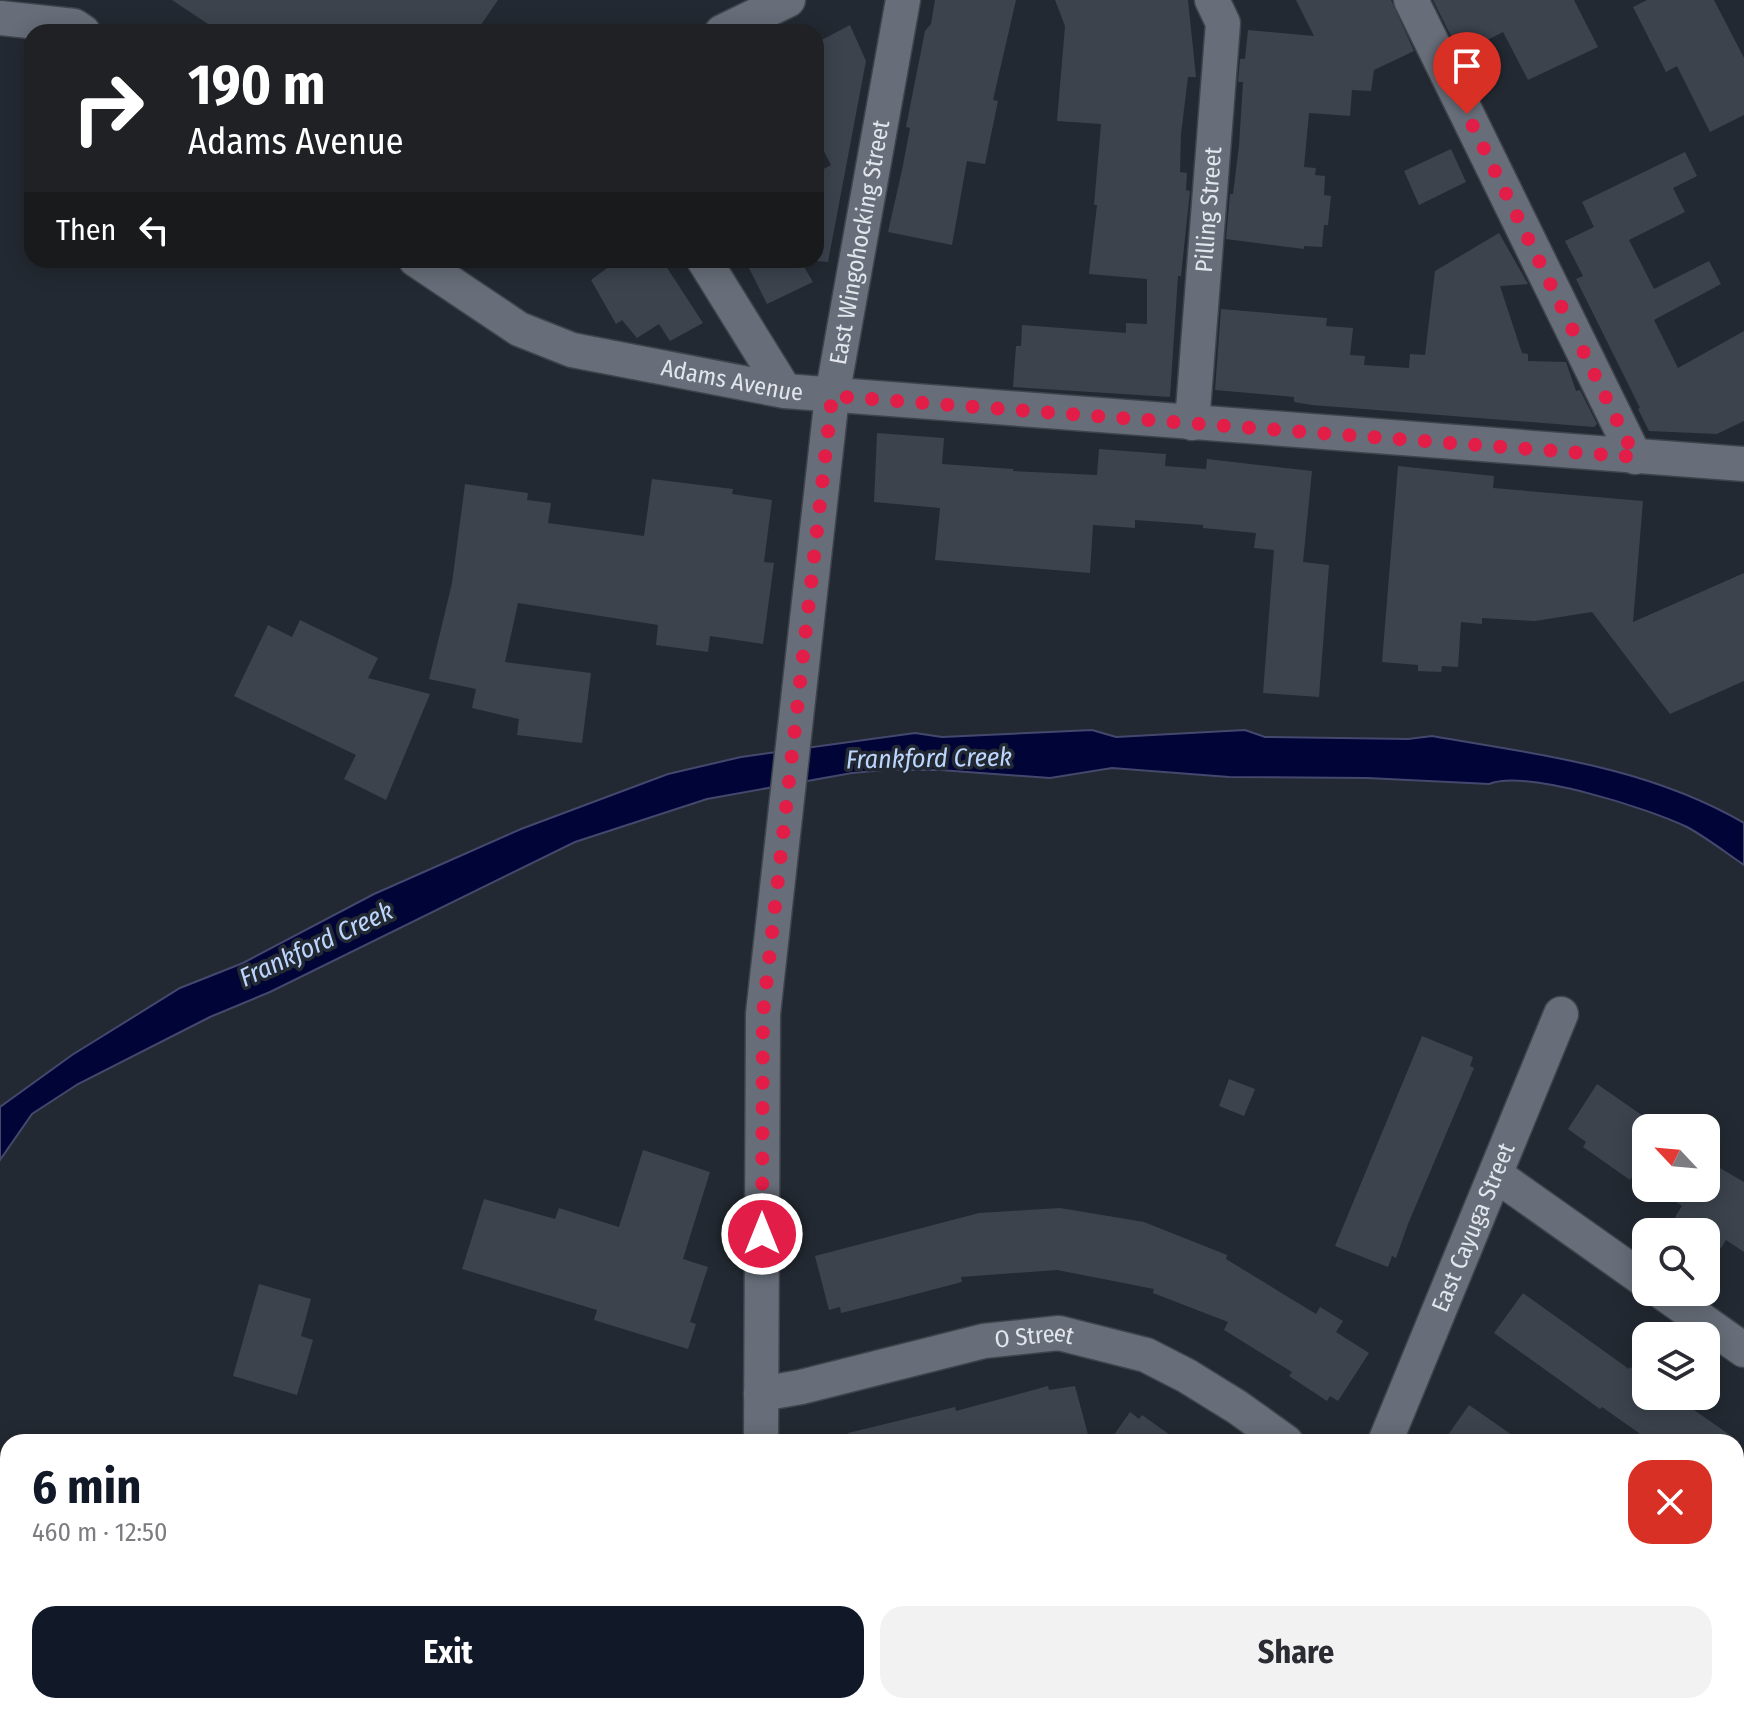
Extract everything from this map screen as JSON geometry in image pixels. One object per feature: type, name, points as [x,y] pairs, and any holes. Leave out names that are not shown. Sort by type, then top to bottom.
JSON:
[{"type":"street","points":[[738,24],[788,0]]},
{"type":"street","name":"East Wingohocking Street","points":[[761,1434],[763,1014],[832,396],[903,0]]},
{"type":"street","name":"Pilling Street","points":[[1192,423],[1223,23],[1212,0]]},
{"type":"street","points":[[1411,0],[1635,457]]},
{"type":"street","points":[[0,18],[56,24]]},
{"type":"street","name":"Adams Avenue","points":[[428,268],[519,329],[572,350],[785,391],[1744,464]]},
{"type":"street","points":[[709,268],[785,391]]},
{"type":"street","name":"East Cayuga Street","points":[[1388,1434],[1561,1014]]},
{"type":"street","points":[[1496,1175],[1632,1271]]},
{"type":"street","points":[[1682,1306],[1744,1350]]},
{"type":"street","name":"O Street","points":[[761,1394],[801,1387],[984,1341],[1059,1333],[1146,1355],[1187,1376],[1275,1434]]},
{"type":"water","name":"Frankford Creek","points":[[1092,730],[1116,737],[1245,730],[1265,737],[1408,739],[1432,736],[1553,757],[1670,788],[1744,823],[1744,865],[1694,831],[1669,819],[1588,793],[1530,782],[1489,784],[1367,778],[1229,777],[1112,768],[1050,778],[940,770],[852,773],[707,799],[575,842],[270,992],[210,1017],[78,1084],[32,1114],[0,1160],[0,1107],[72,1055],[180,988],[243,963],[374,894],[521,829],[668,774],[741,757],[915,733],[942,737]]},
{"type":"building","points":[[172,0],[498,0],[482,24],[208,24]]},
{"type":"building","points":[[935,0],[1016,0],[993,100],[998,101],[985,164],[967,161],[952,245],[888,232],[910,128],[906,127],[925,31],[931,24]]},
{"type":"building","points":[[1055,0],[1188,0],[1196,77],[1188,77],[1181,134],[1180,172],[1187,173],[1186,190],[1190,191],[1181,276],[1178,276],[1170,397],[1013,387],[1016,346],[1021,346],[1022,325],[1126,333],[1126,323],[1147,324],[1147,279],[1089,274],[1097,205],[1094,205],[1101,124],[1057,121],[1065,26]]},
{"type":"building","points":[[1296,0],[1391,0],[1414,51],[1374,70],[1371,91],[1352,90],[1350,116],[1309,113],[1304,167],[1316,168],[1315,175],[1325,176],[1324,195],[1331,196],[1322,247],[1304,246],[1304,249],[1226,239],[1239,146],[1243,82],[1238,82],[1240,59],[1245,59],[1248,30],[1314,36]]},
{"type":"building","points":[[1433,0],[1574,0],[1598,47],[1528,80],[1503,32],[1460,54]]},
{"type":"building","points":[[1647,0],[1714,0],[1744,58],[1744,115],[1710,132],[1677,66],[1666,72],[1633,7]]},
{"type":"building","points":[[850,25],[866,61],[828,262],[824,262],[824,169],[831,165],[824,151],[824,39]]},
{"type":"building","points":[[1451,149],[1466,182],[1419,205],[1404,171]]},
{"type":"building","points":[[1685,152],[1697,176],[1673,188],[1685,212],[1629,240],[1654,289],[1709,261],[1721,284],[1654,320],[1678,368],[1744,331],[1744,421],[1717,434],[1649,431],[1576,279],[1583,276],[1565,241],[1594,227],[1582,202]]},
{"type":"building","points":[[1499,233],[1528,284],[1500,286],[1522,353],[1528,354],[1528,361],[1566,362],[1576,391],[1580,390],[1597,424],[1594,427],[1312,405],[1294,402],[1294,397],[1215,390],[1221,309],[1327,318],[1326,326],[1353,328],[1350,355],[1365,356],[1364,365],[1409,368],[1410,354],[1425,355],[1435,271]]},
{"type":"building","points":[[607,268],[667,268],[703,323],[670,341],[659,324],[637,338],[622,320],[616,324],[591,280]]},
{"type":"building","points":[[749,268],[805,268],[813,282],[767,304]]},
{"type":"building","points":[[877,433],[944,438],[942,464],[1013,471],[1097,475],[1099,449],[1166,454],[1165,466],[1206,469],[1207,459],[1312,471],[1303,562],[1329,565],[1319,697],[1263,693],[1274,550],[1254,548],[1256,533],[1135,520],[1135,528],[1093,525],[1090,573],[935,560],[940,508],[874,502]]},
{"type":"building","points":[[1398,466],[1494,476],[1493,488],[1643,501],[1633,622],[1744,573],[1744,681],[1670,714],[1592,612],[1535,621],[1482,618],[1482,624],[1461,622],[1458,667],[1442,666],[1441,672],[1418,671],[1418,665],[1382,662]]},
{"type":"building","points":[[652,479],[733,489],[732,494],[772,500],[764,562],[774,563],[763,644],[710,636],[708,652],[656,645],[658,625],[518,603],[505,662],[591,673],[582,743],[517,735],[519,719],[472,708],[476,689],[429,679],[452,583],[465,484],[528,493],[527,500],[551,503],[548,523],[644,536]]},
{"type":"building","points":[[300,620],[378,658],[368,678],[430,694],[386,800],[344,779],[356,755],[234,696],[268,625],[292,637]]},
{"type":"building","points":[[1422,1036],[1473,1057],[1470,1066],[1474,1068],[1396,1258],[1392,1256],[1388,1267],[1335,1246]]},
{"type":"building","points":[[1229,1079],[1255,1089],[1244,1116],[1219,1106]]},
{"type":"building","points":[[1597,1084],[1640,1114],[1632,1114],[1630,1180],[1583,1147],[1586,1142],[1568,1129]]},
{"type":"building","points":[[643,1150],[710,1172],[683,1259],[708,1267],[690,1322],[696,1324],[688,1349],[594,1320],[597,1310],[462,1269],[484,1199],[555,1219],[559,1208],[619,1227]]},
{"type":"building","points":[[1720,1168],[1744,1182],[1744,1252],[1726,1240],[1720,1247],[1720,1218],[1675,1217],[1682,1206],[1676,1202],[1720,1202]]},
{"type":"building","points":[[1060,1208],[1144,1222],[1227,1255],[1226,1259],[1316,1314],[1320,1307],[1343,1321],[1336,1332],[1369,1353],[1338,1401],[1330,1396],[1327,1401],[1289,1376],[1292,1372],[1224,1330],[1228,1322],[1153,1293],[1154,1289],[1057,1270],[961,1277],[962,1282],[841,1313],[840,1307],[829,1310],[815,1256],[979,1213]]},
{"type":"building","points":[[259,1284],[311,1299],[301,1336],[313,1340],[297,1395],[233,1376]]},
{"type":"building","points":[[1523,1293],[1632,1368],[1632,1410],[1694,1410],[1729,1434],[1638,1434],[1602,1407],[1600,1409],[1494,1333]]},
{"type":"building","points":[[1048,1386],[1049,1390],[1075,1386],[1088,1434],[848,1434],[955,1407],[956,1411]]},
{"type":"building","points":[[1469,1405],[1511,1434],[1449,1434]]},
{"type":"building","points":[[1130,1412],[1139,1419],[1142,1415],[1169,1434],[1115,1434]]},
{"type":"route","points":[[762,1234],[763,1014],[832,396],[1635,457],[1467,114]]}]
